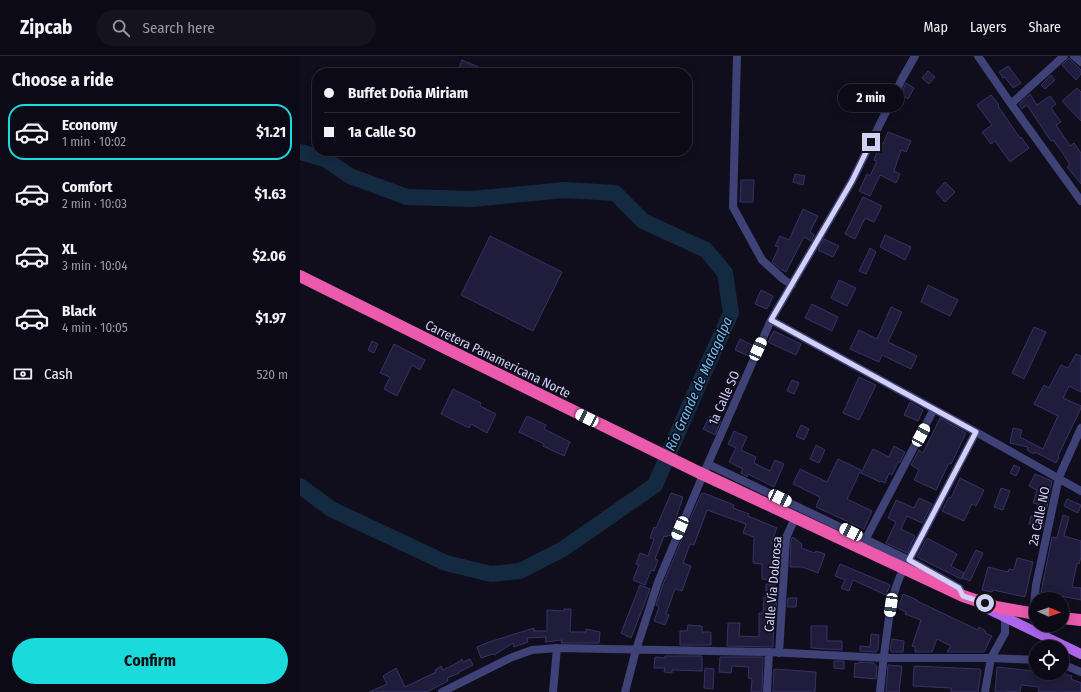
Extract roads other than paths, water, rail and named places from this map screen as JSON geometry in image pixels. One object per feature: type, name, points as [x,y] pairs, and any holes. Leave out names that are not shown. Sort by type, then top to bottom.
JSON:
[{"type":"highway","name":"Carretera Panamericana Norte","points":[[300,276],[629,439],[702,470],[795,518],[863,544],[906,564],[963,596],[996,606],[1029,613]]},
{"type":"highway","points":[[1069,619],[1081,620]]},
{"type":"main road","points":[[963,596],[1005,618],[1081,654]]},
{"type":"street","points":[[737,56],[733,207],[762,260],[792,285]]},
{"type":"street","name":"1a Calle SO","points":[[636,650],[658,582],[702,470],[771,320],[852,181],[915,56]]},
{"type":"street","points":[[978,56],[1081,201]]},
{"type":"street","points":[[1011,104],[1064,56]]},
{"type":"street","points":[[1074,56],[1081,62]]},
{"type":"street","points":[[771,320],[1059,477],[1081,491]]},
{"type":"street","points":[[702,470],[863,544],[934,409]]},
{"type":"street","name":"2a Calle NO","points":[[1036,592],[1059,477],[1081,428]]},
{"type":"street","points":[[880,692],[891,605],[906,564],[976,432]]},
{"type":"street","name":"Calle Vía Dolorosa","points":[[779,653],[786,538],[795,518]]},
{"type":"street","points":[[985,692],[991,658],[1004,632],[1005,618]]},
{"type":"street","points":[[553,692],[557,648]]},
{"type":"street","points":[[442,692],[525,652],[557,648],[769,652],[884,658],[991,658],[1029,660]]},
{"type":"street","points":[[625,692],[636,650]]},
{"type":"street","points":[[767,692],[769,652]]},
{"type":"street","points":[[1069,667],[1081,672]]},
{"type":"waterway","name":"Río Grande de Matagalpa","points":[[300,152],[312,155]]},
{"type":"waterway","name":"Río Grande de Matagalpa","points":[[300,486],[331,509],[446,563],[491,574],[520,571],[563,549],[655,485],[731,313],[725,273],[706,250],[643,221],[615,193],[564,190],[472,199],[407,197],[350,176],[325,159],[314,156]]}]
